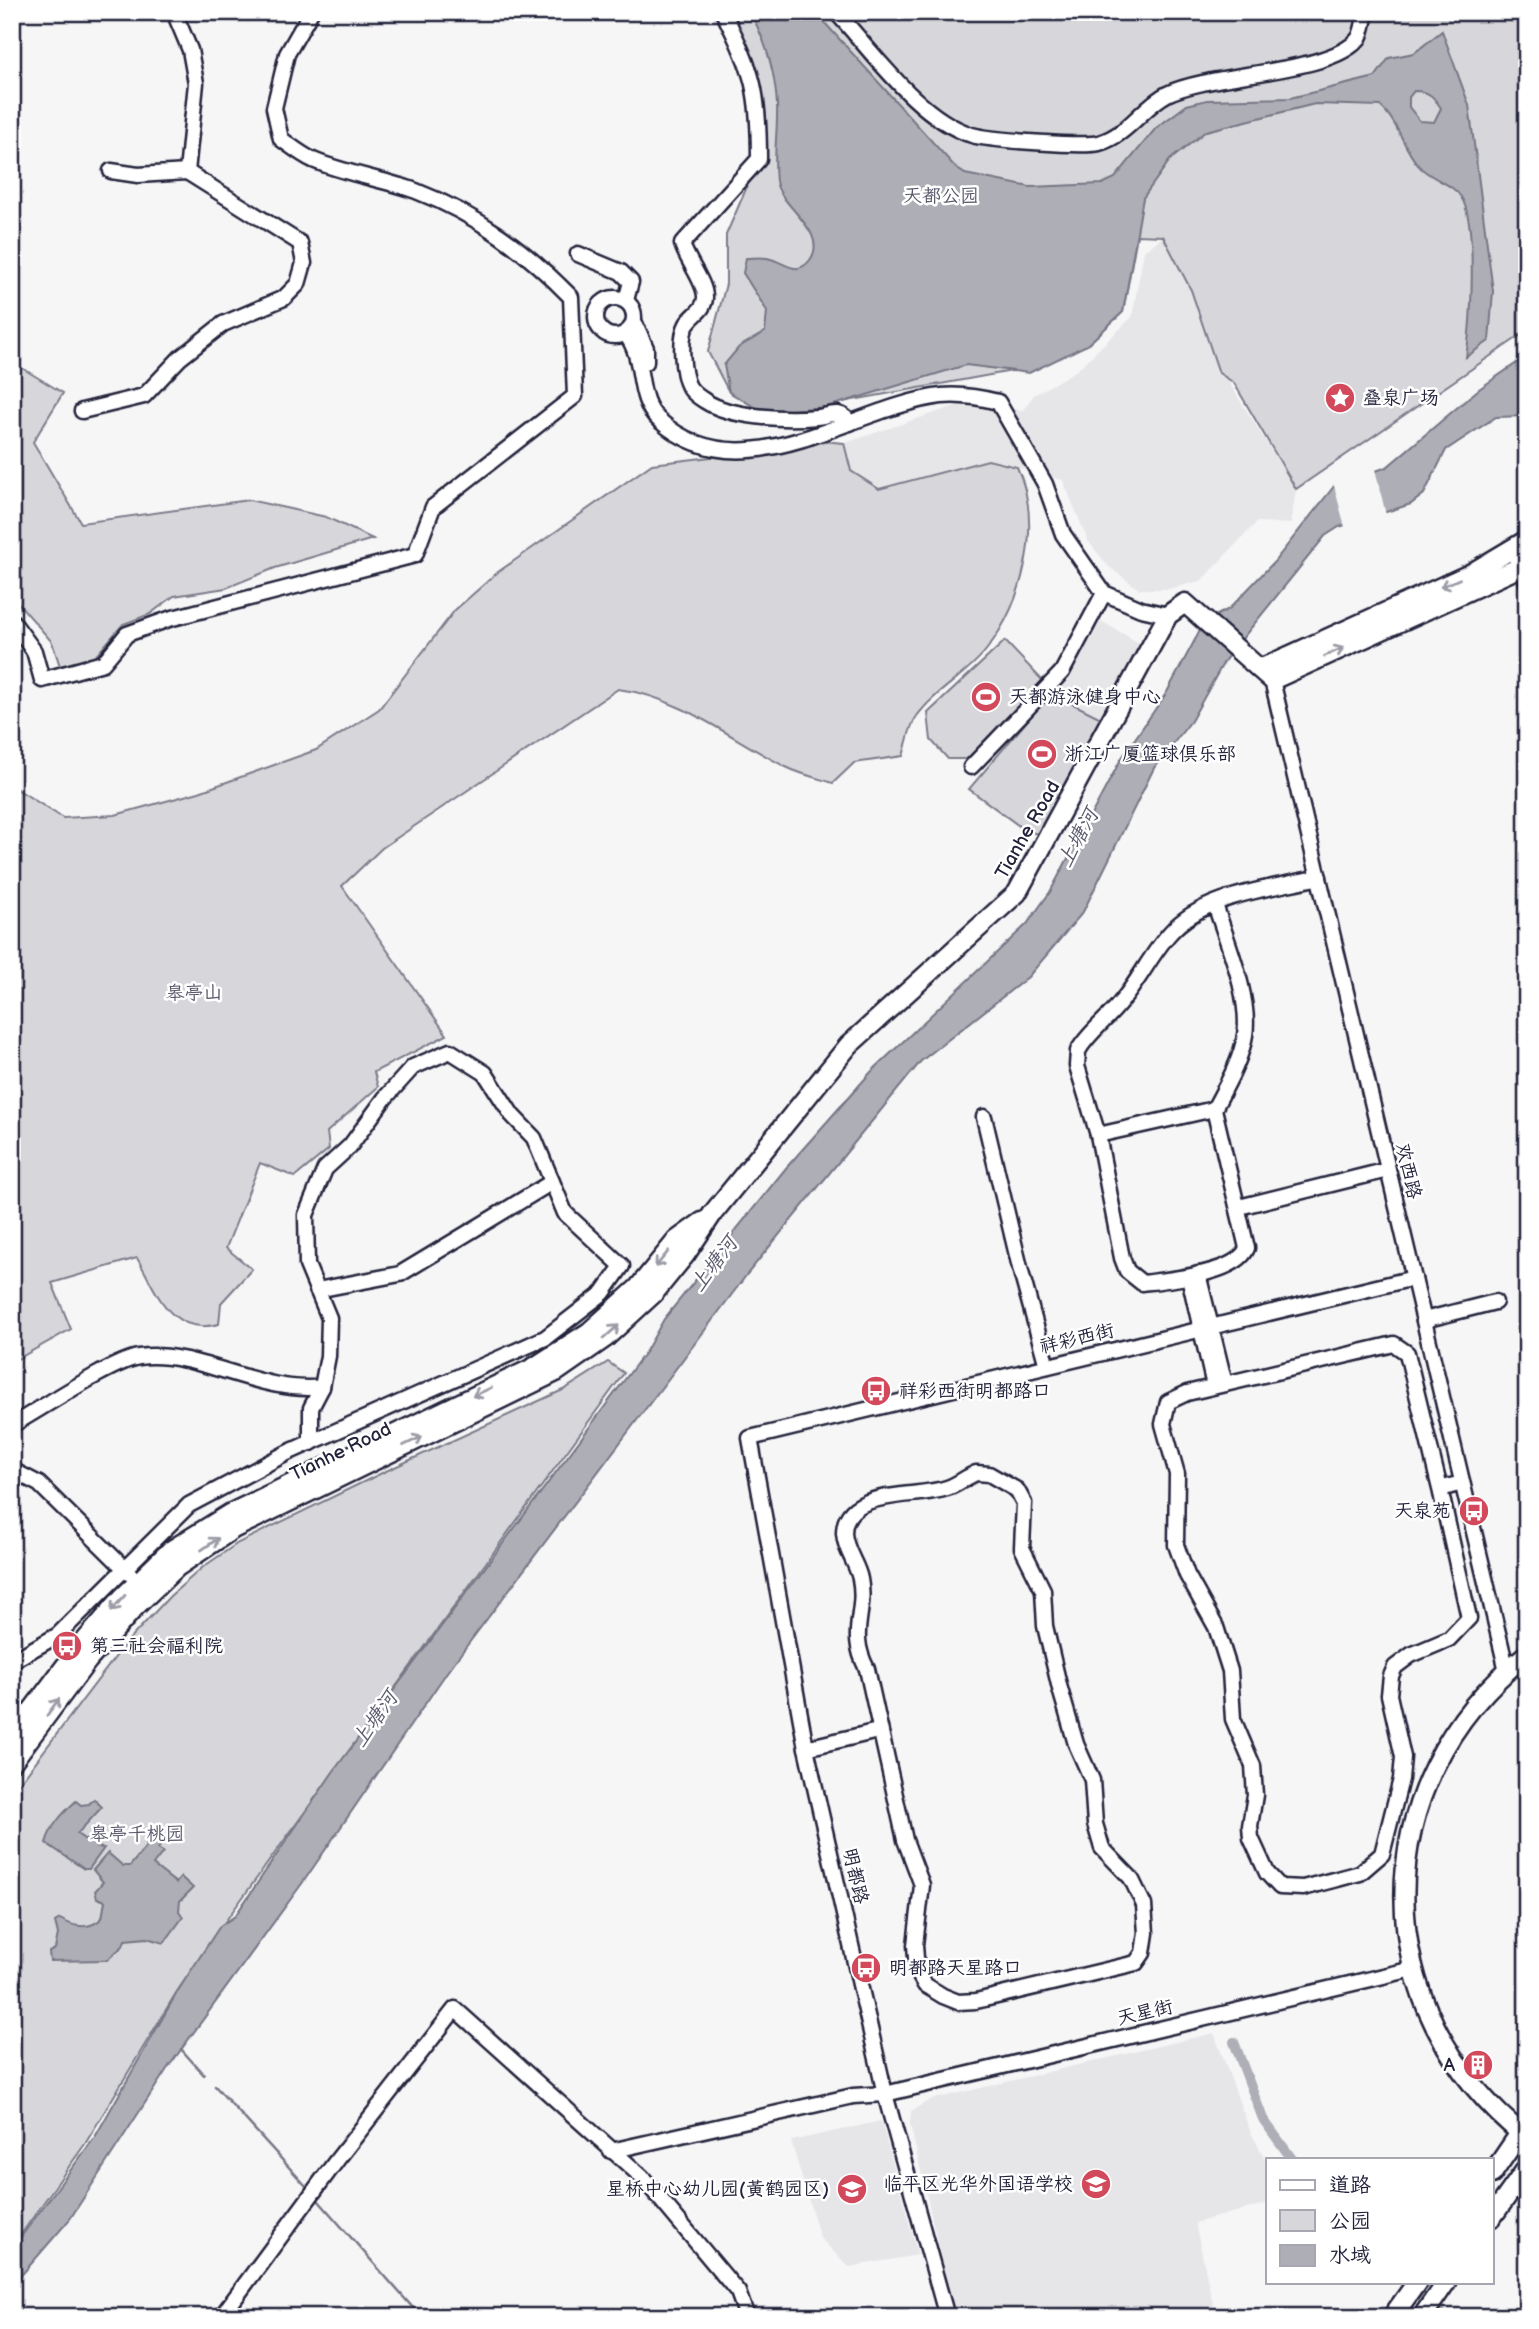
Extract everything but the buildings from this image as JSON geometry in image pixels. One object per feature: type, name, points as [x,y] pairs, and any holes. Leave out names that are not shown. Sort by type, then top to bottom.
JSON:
[{"type":"main road","points":[[1266,675],[1470,575],[1527,540]]},
{"type":"main road","points":[[1266,675],[1525,571]]},
{"type":"main road","points":[[1168,615],[1185,603],[1202,615],[1266,675]]},
{"type":"main road","name":"Tianhe Road","points":[[12,1762],[88,1660],[135,1607],[177,1567],[244,1523],[556,1372],[605,1338],[654,1293],[685,1255],[713,1213],[849,1045],[1017,893],[1077,788],[1168,615]]},
{"type":"main road","name":"Tianhe Road","points":[[12,1737],[79,1648],[138,1582],[170,1551],[231,1513],[533,1368],[589,1332],[639,1288],[677,1241],[713,1213]]},
{"type":"main road","points":[[1494,2172],[1523,2136],[1478,2094],[1455,2064],[1424,2006],[1413,1969],[1404,1910],[1405,1869],[1412,1828],[1422,1794],[1453,1731],[1476,1701],[1527,1654]]},
{"type":"main road","points":[[1494,2214],[1527,2168]]},
{"type":"main road","points":[[1392,2317],[1416,2284]]},
{"type":"main road","points":[[1422,2317],[1445,2284]]},
{"type":"street","points":[[174,12],[190,50],[196,83],[187,172]]},
{"type":"street","points":[[12,621],[34,652],[42,680],[103,663],[127,634],[159,623],[415,555],[433,507],[575,396],[570,298],[538,263],[497,231],[459,210],[414,191],[311,159],[281,139],[274,108],[280,81],[287,54],[311,12]]},
{"type":"street","points":[[723,12],[754,79],[759,104],[759,159],[682,244],[687,261],[704,288],[705,299],[702,308],[687,323],[684,334],[685,376],[691,390],[708,403],[744,413],[783,419],[836,414],[845,416],[850,423]]},
{"type":"street","points":[[836,12],[923,106],[947,125],[995,139],[1097,144],[1130,126],[1168,93],[1200,83],[1324,59],[1345,49],[1359,37],[1366,12]]},
{"type":"street","points":[[82,411],[144,396],[180,358],[223,324],[284,298],[298,284],[303,263],[300,243],[187,172],[138,175],[111,171]]},
{"type":"street","points":[[578,254],[621,272],[631,282],[626,300]]},
{"type":"street","points":[[630,327],[616,336],[603,332],[596,314],[607,298],[626,300],[633,309],[630,327],[638,353],[640,383],[657,418],[681,436],[724,451],[813,437],[898,406],[940,396],[970,395],[998,402],[1045,484],[1063,534],[1104,593],[1141,609],[1168,615]]},
{"type":"street","points":[[1511,552],[1525,571]]},
{"type":"street","points":[[971,767],[1062,672],[1104,593]]},
{"type":"street","name":"欢西路","points":[[1266,675],[1319,877],[1507,1671]]},
{"type":"street","points":[[1215,904],[1243,999],[1245,1032],[1228,1081],[1214,1110],[1248,1240],[1244,1255],[1237,1261],[1194,1275],[1142,1283],[1127,1271],[1098,1135],[1077,1066],[1077,1051],[1121,1003],[1170,933],[1200,910],[1215,904],[1319,877]]},
{"type":"street","points":[[12,1661],[58,1635],[189,1504],[312,1443],[545,1338],[603,1293],[622,1266],[565,1213],[534,1138],[512,1115],[485,1073],[450,1051],[413,1067],[385,1098],[350,1146],[325,1169],[306,1215],[307,1265],[329,1318],[328,1356],[322,1387],[311,1408],[312,1443]]},
{"type":"street","points":[[1098,1135],[1214,1110]]},
{"type":"street","points":[[985,1117],[1021,1272],[1047,1366]]},
{"type":"street","points":[[1239,1207],[1388,1170]]},
{"type":"street","points":[[317,1290],[400,1274],[552,1182]]},
{"type":"street","points":[[1194,1275],[1220,1385]]},
{"type":"street","name":"祥彩西街","points":[[750,1438],[1413,1278]]},
{"type":"street","points":[[1424,1320],[1495,1302]]},
{"type":"street","points":[[1386,1344],[1401,1348],[1407,1353],[1469,1618],[1449,1639],[1411,1655],[1395,1667],[1391,1676],[1389,1695],[1403,1757],[1401,1779],[1382,1854],[1360,1873],[1303,1888],[1280,1887],[1267,1873],[1251,1838],[1255,1778],[1248,1751],[1233,1719],[1230,1671],[1208,1608],[1180,1559],[1173,1530],[1177,1474],[1163,1424],[1164,1411],[1175,1397],[1220,1385],[1386,1344]]},
{"type":"street","points":[[12,1425],[99,1375],[137,1357],[172,1356],[258,1381],[309,1389],[322,1387]]},
{"type":"street","name":"明都路","points":[[750,1438],[806,1748],[886,2094],[947,2317]]},
{"type":"street","points":[[12,1470],[39,1484],[138,1582]]},
{"type":"street","points":[[976,1473],[989,1474],[1017,1490],[1024,1503],[1022,1548],[1027,1565],[1043,1590],[1045,1626],[1076,1744],[1092,1780],[1095,1824],[1102,1848],[1131,1878],[1144,1905],[1146,1933],[1143,1953],[1136,1963],[976,2001],[958,2002],[925,1984],[915,1962],[922,1885],[905,1840],[894,1779],[878,1731],[867,1669],[860,1656],[855,1631],[860,1577],[846,1546],[846,1518],[855,1506],[867,1500],[938,1490],[976,1473]]},
{"type":"street","points":[[1440,1489],[1462,1483]]},
{"type":"street","points":[[806,1748],[878,1731]]},
{"type":"street","name":"天星街","points":[[611,2151],[853,2096],[886,2094],[1413,1969]]},
{"type":"street","points":[[221,2317],[337,2160],[455,2009],[642,2177],[738,2292],[747,2317]]},
{"type":"shaded area","points":[[1164,236],[1178,247],[1219,372],[1226,378],[1296,489],[1291,524],[1257,522],[1201,581],[1169,589],[1139,589],[1109,567],[1088,541],[1063,480],[988,460],[879,489],[851,471],[845,443],[961,404],[1023,410],[1034,395],[1077,370],[1132,317],[1144,251]]},
{"type":"shaded area","points":[[1101,621],[1144,646],[1103,719],[1051,693]]},
{"type":"shaded area","name":"临平区光华外国语学校","points":[[1214,2033],[1250,2131],[1266,2160],[1266,2204],[1195,2223],[1216,2317],[955,2317],[910,2124],[911,2111],[930,2100]]},
{"type":"shaded area","name":"星桥中心幼儿园(黄鹤园区)","points":[[881,2121],[918,2255],[849,2267],[820,2238],[791,2141]]},
{"type":"green space","name":"天都公园","points":[[719,12],[1527,12],[1527,331],[1296,489],[1234,383],[1219,373],[1191,290],[1163,236],[1137,235],[1123,312],[1087,345],[1012,371],[809,408],[729,392],[708,352],[726,284],[726,235],[759,159],[755,84]]},
{"type":"green space","points":[[12,362],[63,393],[33,442],[81,523],[249,500],[326,517],[373,539],[275,568],[226,588],[174,596],[150,614],[123,624],[94,658],[60,666],[52,642],[12,596]]},
{"type":"green space","name":"皋亭山","points":[[810,440],[844,443],[851,471],[879,489],[988,460],[1017,467],[1025,489],[1029,537],[1020,585],[1011,608],[987,649],[933,698],[914,720],[903,756],[854,763],[833,783],[786,767],[684,710],[641,694],[618,689],[382,848],[342,886],[447,1035],[374,1072],[378,1087],[327,1132],[329,1149],[295,1177],[260,1163],[226,1248],[252,1269],[221,1303],[219,1324],[202,1326],[188,1324],[176,1318],[159,1297],[137,1258],[52,1283],[71,1329],[12,1362],[12,786],[63,818],[115,815],[199,792],[316,750],[379,709],[455,610],[498,572],[652,464],[745,453]]},
{"type":"green space","name":"天都游泳健身中心","points":[[1005,641],[1043,681],[967,759],[948,759],[931,740],[928,713]]},
{"type":"green space","name":"浙江广厦篮球俱乐部","points":[[1051,693],[1103,719],[1043,835],[1026,831],[969,789]]},
{"type":"green space","name":"皋亭千桃园","points":[[608,1362],[624,1373],[227,1919],[176,1993],[85,2144],[12,2247],[12,1793],[126,1643],[170,1596],[203,1567],[238,1543],[565,1389]]},
{"type":"water","points":[[750,12],[815,12],[956,168],[965,174],[1030,187],[1102,184],[1115,178],[1156,128],[1187,105],[1207,100],[1290,98],[1375,77],[1389,58],[1414,53],[1442,31],[1469,105],[1493,291],[1489,341],[1466,357],[1470,322],[1471,251],[1470,228],[1461,197],[1418,165],[1391,119],[1380,106],[1315,104],[1206,131],[1170,160],[1143,198],[1123,312],[1087,345],[1029,373],[966,365],[827,407],[763,412],[729,392],[724,365],[739,347],[765,332],[767,311],[743,273],[746,258],[767,258],[800,268],[810,260],[814,239],[802,219],[785,200],[776,181],[776,93],[769,57]],"holes":[[[1414,91],[1423,92],[1436,100],[1441,108],[1434,122],[1420,121],[1409,107],[1409,97]]]},
{"type":"water","name":"上塘河","points":[[1527,356],[1527,416],[1496,417],[1446,450],[1424,494],[1411,504],[1339,527],[1325,536],[1225,660],[1191,721],[1154,768],[1083,912],[1028,977],[921,1061],[748,1273],[447,1672],[306,1878],[167,2069],[70,2219],[12,2286],[12,2249],[95,2137],[179,1989],[220,1926],[235,1916],[333,1772],[646,1351],[664,1319],[786,1168],[871,1072],[1027,924],[1050,892],[1121,759],[1167,692],[1205,621],[1229,609],[1274,562],[1335,485],[1387,467],[1479,389]]},
{"type":"water","points":[[94,1799],[102,1807],[77,1834],[90,1843],[96,1842],[96,1847],[104,1848],[89,1869],[84,1869],[46,1843],[54,1825],[76,1801],[81,1805],[89,1804]]},
{"type":"water","points":[[152,1839],[161,1845],[158,1849],[163,1852],[153,1865],[176,1883],[181,1877],[193,1888],[180,1901],[179,1911],[183,1917],[164,1943],[147,1938],[125,1940],[123,1946],[107,1960],[50,1961],[49,1952],[55,1949],[58,1934],[55,1922],[60,1919],[87,1926],[102,1918],[105,1901],[97,1898],[95,1891],[103,1882],[93,1870],[108,1853],[123,1866],[130,1866]]},
{"type":"pier","points":[[1375,469],[1386,515],[1345,527],[1333,482]]},
{"type":"waterway","points":[[1234,2042],[1263,2119],[1291,2158]]},
{"type":"waterway","points":[[181,2049],[204,2075]]},
{"type":"waterway","points":[[215,2086],[306,2186]]},
{"type":"waterway","points":[[318,2200],[421,2317]]},
{"type":"waterway","points":[[1407,2284],[1445,2317]]},
{"type":"place","name":"叠泉广场","points":[[1340,398]]},
{"type":"place","name":"天都游泳健身中心","points":[[986,697]]},
{"type":"place","name":"浙江广厦篮球俱乐部","points":[[1042,754]]},
{"type":"place","name":"祥彩西街明都路口","points":[[876,1391]]},
{"type":"place","name":"天泉苑","points":[[1474,1511]]},
{"type":"place","name":"第三社会福利院","points":[[67,1646]]},
{"type":"place","name":"明都路天星路口","points":[[866,1968]]},
{"type":"place","name":"A","points":[[1478,2065]]},
{"type":"place","name":"临平区光华外国语学校","points":[[1096,2184]]},
{"type":"place","name":"星桥中心幼儿园(黄鹤园区)","points":[[852,2189]]}]
